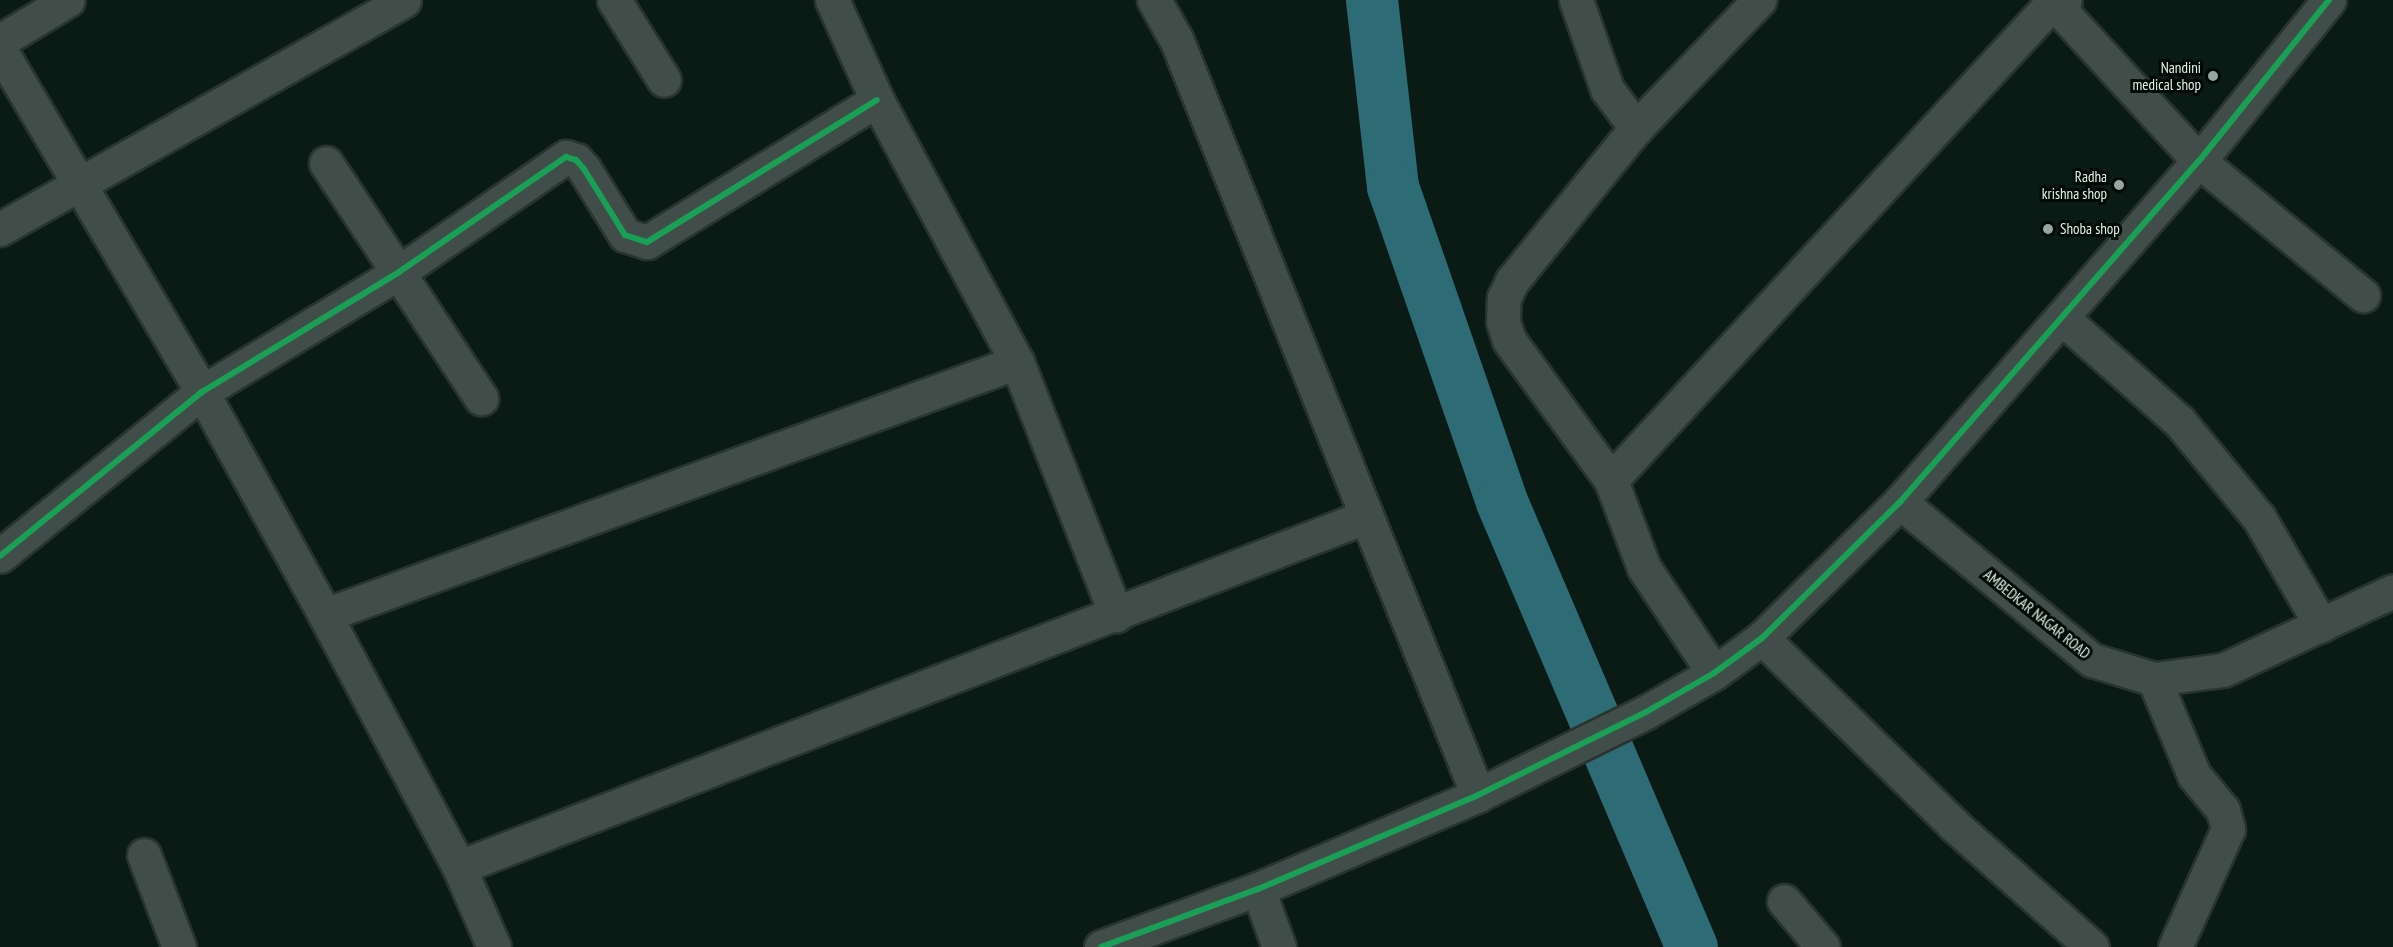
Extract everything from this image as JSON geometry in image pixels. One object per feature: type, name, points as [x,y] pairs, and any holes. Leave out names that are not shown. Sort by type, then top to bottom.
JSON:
[{"type":"street","points":[[0,41],[68,0]]},
{"type":"street","points":[[0,229],[78,185],[356,12],[404,0]]},
{"type":"street","points":[[614,0],[664,80]]},
{"type":"street","points":[[832,0],[877,100],[1017,362],[1116,615]]},
{"type":"street","points":[[1154,0],[1177,41],[1478,795]]},
{"type":"street","points":[[1576,0],[1607,88],[1636,128]]},
{"type":"street","points":[[1714,673],[1644,568],[1611,480],[1509,340],[1503,321],[1504,298],[1512,281],[1636,128],[1759,0]]},
{"type":"street","points":[[1101,947],[1258,889],[1478,795],[1646,712],[1714,673],[1762,638],[1900,502],[2199,160],[2329,0]]},
{"type":"street","points":[[1611,480],[2056,1],[2199,160],[2363,295]]},
{"type":"street","points":[[0,50],[202,392],[325,615],[459,867],[494,947]]},
{"type":"street","points":[[0,556],[202,392],[399,272],[566,157],[576,160],[584,170],[624,235],[647,242],[877,100]]},
{"type":"street","points":[[326,163],[481,398]]},
{"type":"street","points":[[2062,318],[2179,422],[2259,518],[2321,625]]},
{"type":"street","points":[[325,615],[1017,362]]},
{"type":"street","name":"AMBEDKAR NAGAR ROAD","points":[[1900,502],[2092,660],[2154,680],[2223,670],[2393,591]]},
{"type":"street","points":[[459,867],[1116,615],[1367,516]]},
{"type":"street","points":[[1762,638],[1954,825],[2092,947]]},
{"type":"street","points":[[2154,680],[2194,775],[2223,810],[2228,829],[2175,947]]},
{"type":"street","points":[[144,855],[179,947]]},
{"type":"street","points":[[1258,889],[1279,947]]},
{"type":"street","points":[[1784,901],[1823,947]]},
{"type":"waterway","points":[[1372,0],[1393,187],[1502,502],[1692,947]]},
{"type":"cycle path","points":[[1101,947],[1258,889],[1478,795],[1646,712],[1714,673],[1762,638],[1900,502],[2199,161],[2329,0]]},
{"type":"cycle path","points":[[0,556],[202,392],[399,272],[566,157],[576,160],[584,169],[625,235],[647,242],[877,100]]},
{"type":"place","name":"Nandini medical shop","points":[[2213,76]]},
{"type":"place","name":"Radha krishna shop","points":[[2119,185]]},
{"type":"place","name":"Shoba shop","points":[[2048,229]]}]
